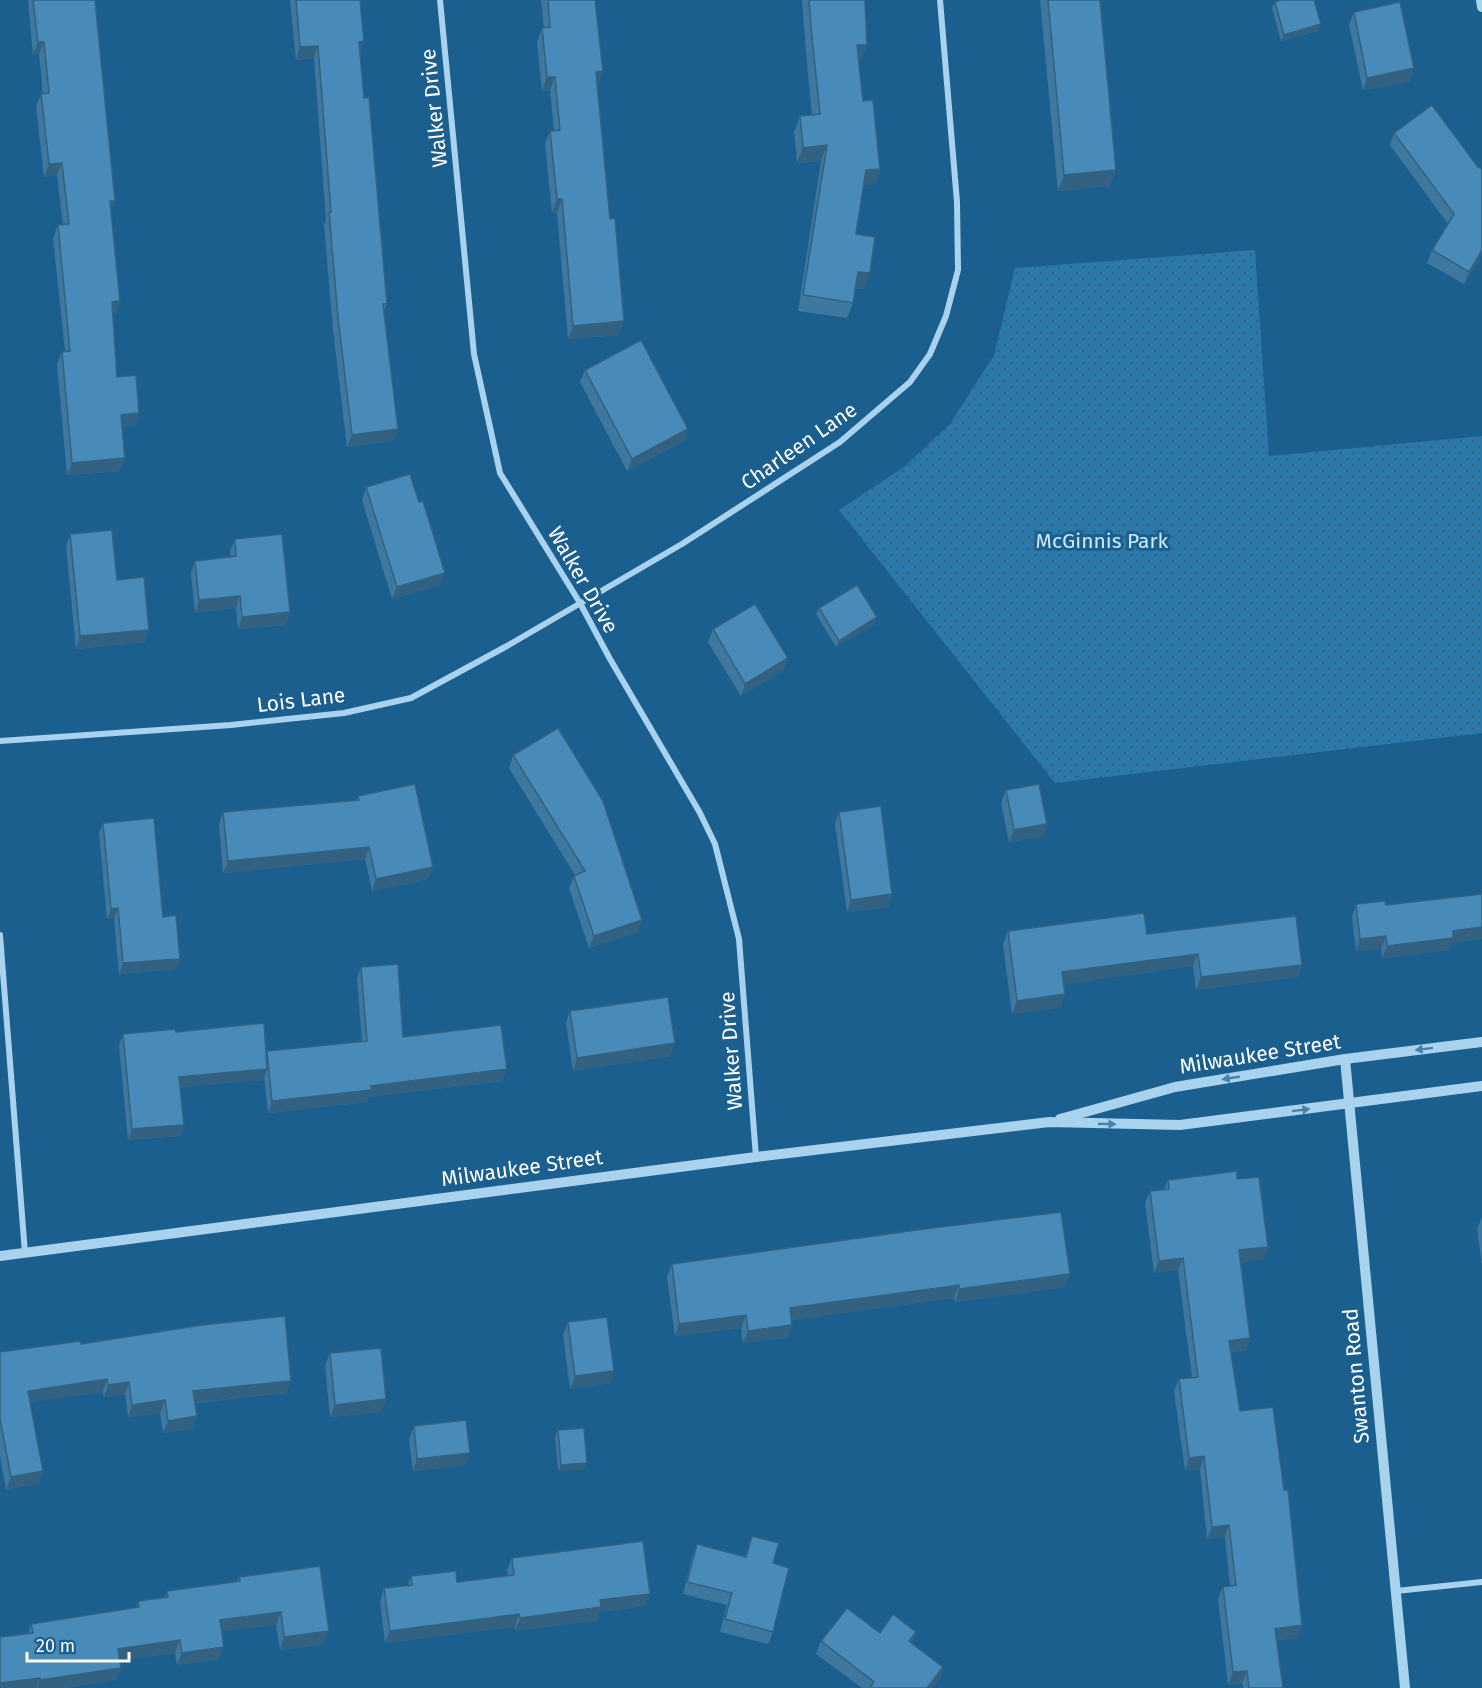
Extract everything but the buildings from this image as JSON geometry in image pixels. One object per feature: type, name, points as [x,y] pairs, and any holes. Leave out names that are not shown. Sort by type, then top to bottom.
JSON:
[{"type":"street","name":"Walker Drive","points":[[440,0],[474,354],[500,473],[580,603],[700,813],[715,844],[739,939],[756,1157]]},
{"type":"street","name":"Charleen Lane","points":[[580,603],[682,544],[840,442],[910,382],[930,354],[946,316],[958,270],[957,202],[940,0]]},
{"type":"street","points":[[1481,0],[1482,8]]},
{"type":"street","name":"Lois Lane","points":[[0,741],[231,725],[344,713],[411,698],[580,603]]},
{"type":"street","points":[[0,935],[25,1253]]},
{"type":"street","name":"Milwaukee Street","points":[[1049,1122],[1175,1087],[1345,1059],[1482,1042]]},
{"type":"street","name":"Swanton Road","points":[[1345,1059],[1404,1688]]},
{"type":"street","name":"Milwaukee Street","points":[[0,1256],[756,1157],[1049,1122],[1180,1125],[1482,1086]]},
{"type":"street","points":[[1396,1591],[1482,1582]]},
{"type":"green space","name":"McGinnis Park","points":[[1255,250],[1269,456],[1482,436],[1482,733],[1055,783],[839,510],[904,467],[950,424],[994,355],[1015,268]]}]
